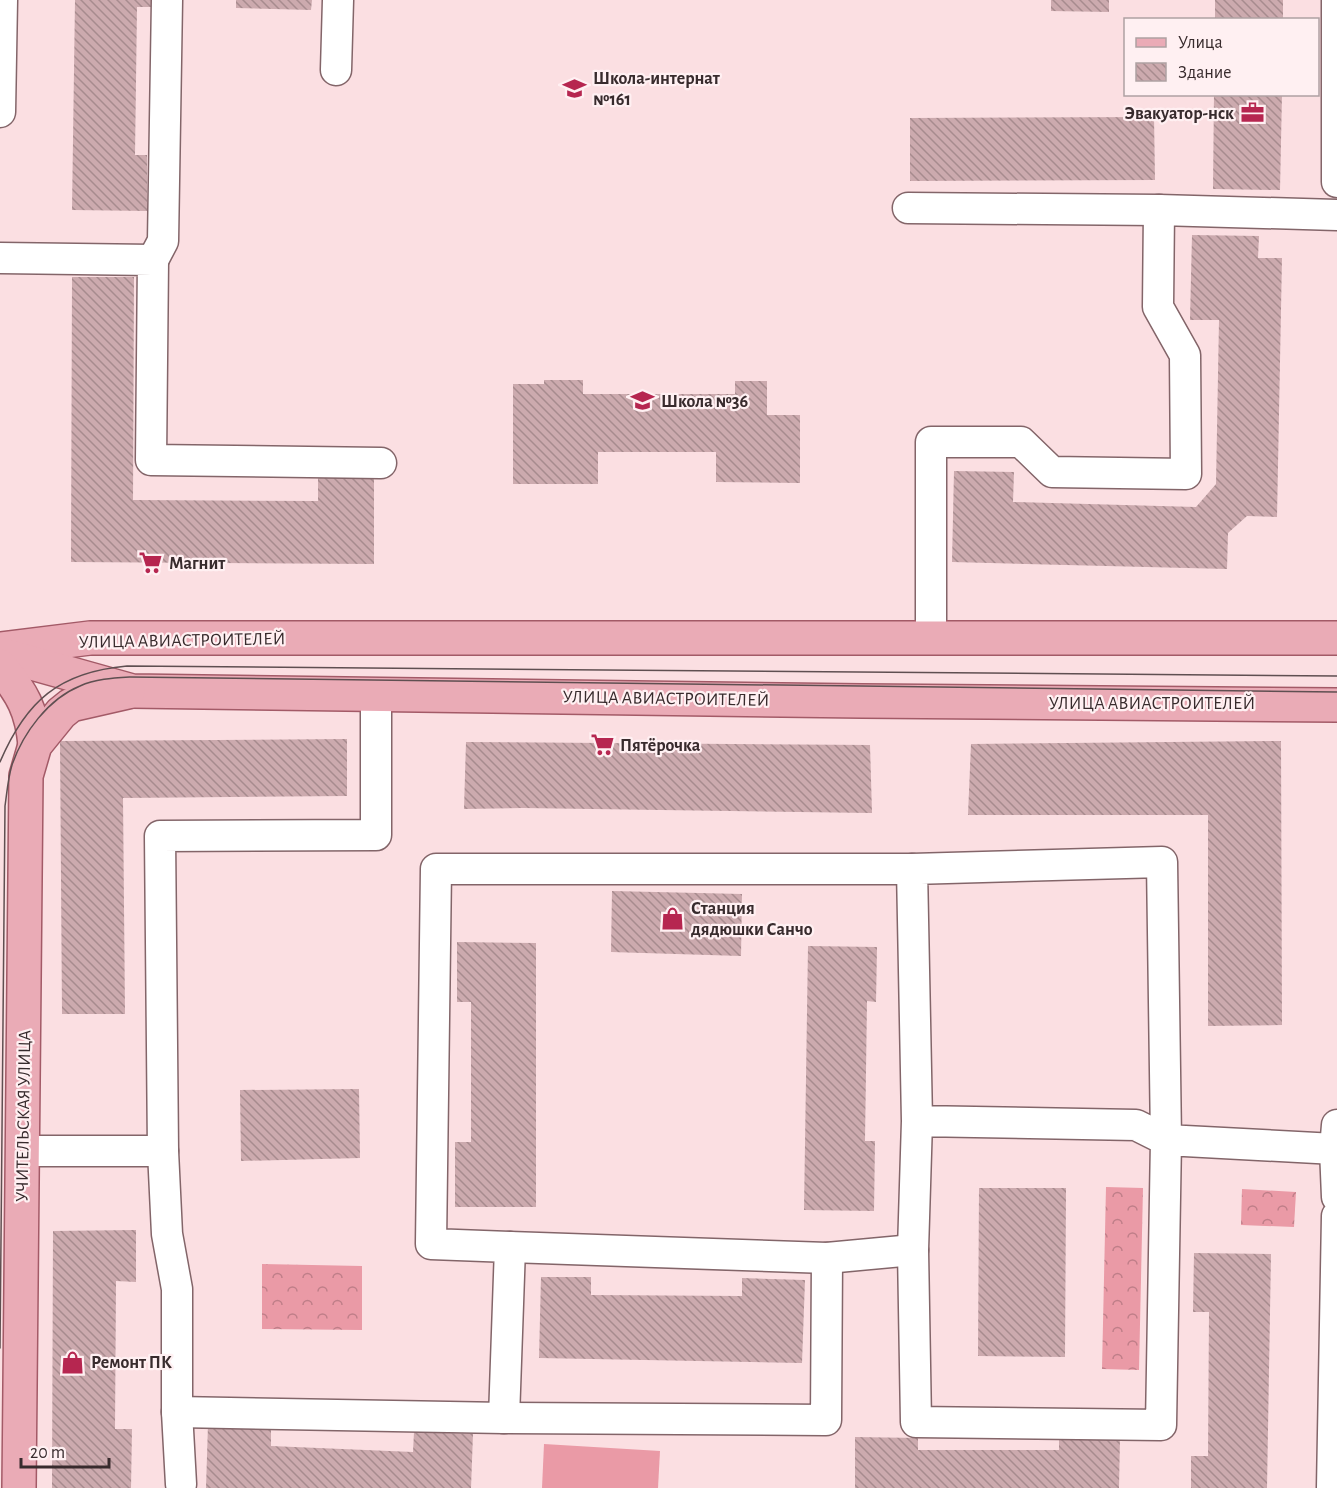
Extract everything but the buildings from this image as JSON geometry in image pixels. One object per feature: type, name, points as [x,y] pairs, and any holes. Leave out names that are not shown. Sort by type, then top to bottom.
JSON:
[{"type":"main road","name":"УЛИЦА АВИАСТРОИТЕЛЕЙ","points":[[0,649],[90,639],[1337,638]]},
{"type":"main road","name":"УЛИЦА АВИАСТРОИТЕЛЕЙ","points":[[0,654],[132,691],[1337,705]]},
{"type":"main road","name":"УЧИТЕЛЬСКАЯ УЛИЦА","points":[[0,666],[14,683],[30,711],[35,745]]},
{"type":"main road","name":"УЧИТЕЛЬСКАЯ УЛИЦА","points":[[19,1488],[26,776],[35,745],[61,712],[71,705],[132,691]]},
{"type":"street","points":[[0,112],[2,0]]},
{"type":"street","points":[[167,0],[163,241],[153,260],[151,460],[381,464]]},
{"type":"street","points":[[336,70],[338,0]]},
{"type":"street","points":[[1336,0],[1337,182]]},
{"type":"street","points":[[908,208],[1159,210],[1337,215]]},
{"type":"street","points":[[931,638],[932,442],[1021,442],[1052,472],[1186,474],[1185,355],[1158,307],[1159,210]]},
{"type":"street","points":[[0,258],[153,260]]},
{"type":"street","points":[[181,1484],[177,1412],[177,1289],[167,1234],[163,1151],[160,836],[376,835],[376,694]]},
{"type":"street","points":[[912,868],[917,1121],[913,1250],[916,1422],[1161,1425],[1166,1140],[1162,862],[912,868],[436,869],[431,1244],[827,1258],[913,1250]]},
{"type":"street","points":[[917,1121],[1136,1125],[1166,1140],[1336,1137],[1337,1197]]},
{"type":"street","points":[[23,1151],[163,1151]]},
{"type":"street","points":[[1332,1488],[1337,1216]]},
{"type":"street","points":[[504,1418],[510,1247]]},
{"type":"street","points":[[177,1412],[504,1418],[826,1420],[827,1258]]},
{"type":"green space","points":[[1106,1187],[1143,1188],[1139,1370],[1102,1369]]},
{"type":"green space","points":[[1242,1189],[1296,1192],[1294,1227],[1241,1225]]},
{"type":"green space","points":[[262,1264],[362,1266],[362,1330],[262,1329]]},
{"type":"green space","points":[[544,1444],[660,1451],[658,1488],[542,1488]]},
{"type":"tram line","points":[[0,762],[21,722],[48,693],[82,675],[127,666],[1337,676]]},
{"type":"tram line","points":[[0,1348],[5,806],[12,765],[30,729],[57,699],[80,686],[98,680],[130,677],[1337,692]]},
{"type":"place","name":"Школа-интернат №161","points":[[575,88]]},
{"type":"place","name":"Эвакуатор-нск","points":[[1252,113]]},
{"type":"place","name":"Школа №36","points":[[643,401]]},
{"type":"place","name":"Магнит","points":[[151,563]]},
{"type":"place","name":"Пятёрочка","points":[[602,745]]},
{"type":"place","name":"Станция дядюшки Санчо","points":[[673,918]]},
{"type":"place","name":"Ремонт ПК","points":[[73,1362]]}]
